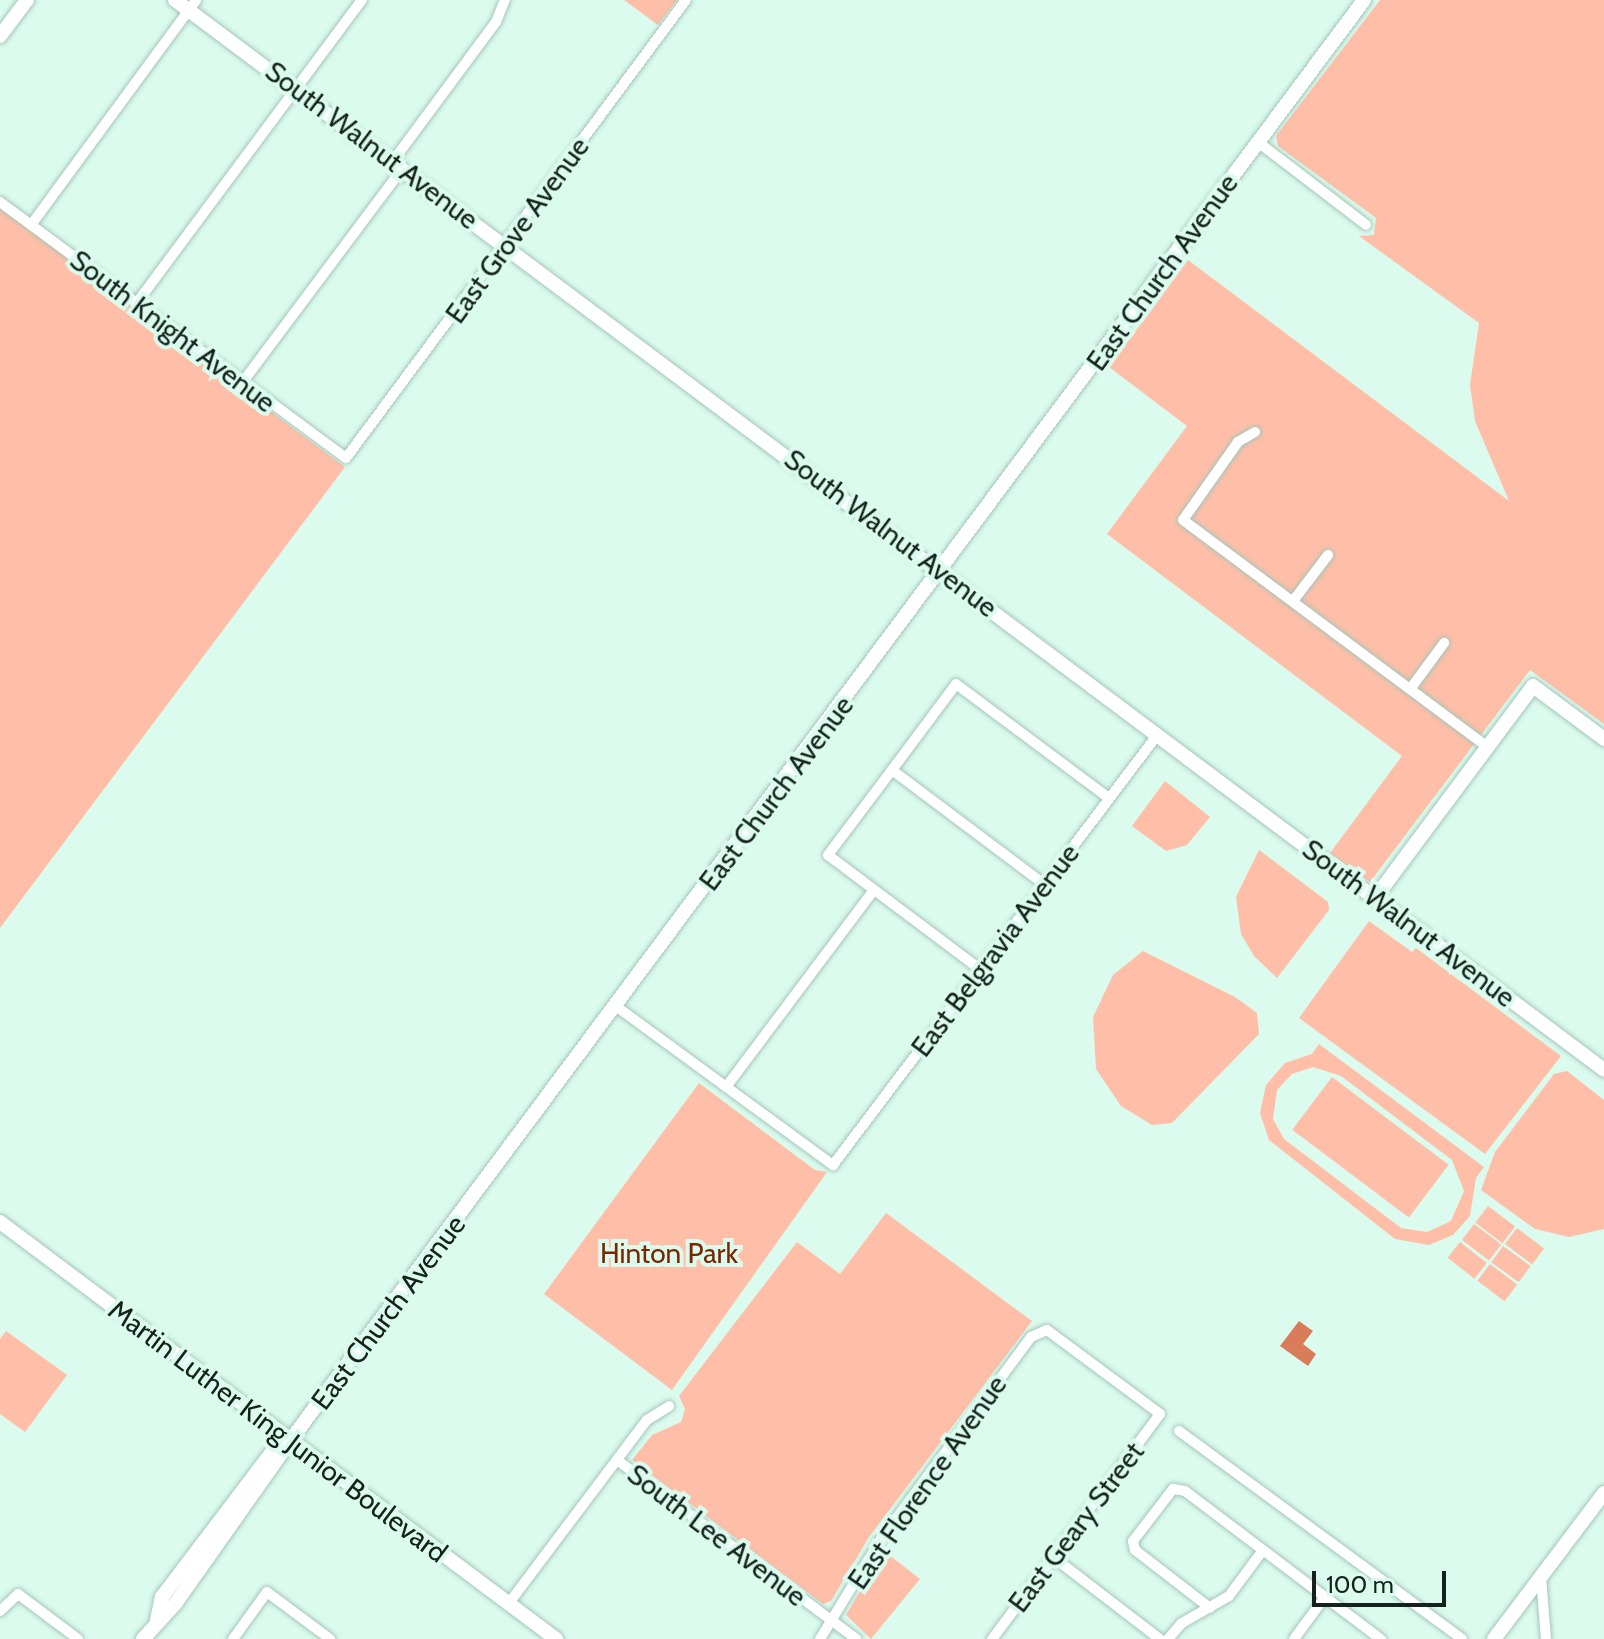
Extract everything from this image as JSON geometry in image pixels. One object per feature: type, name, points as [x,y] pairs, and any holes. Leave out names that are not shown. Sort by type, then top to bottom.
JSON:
[{"type":"street","points":[[0,36],[27,0]]},
{"type":"street","name":"South Walnut Avenue","points":[[175,0],[193,5],[297,89],[1604,1070]]},
{"type":"street","points":[[136,304],[362,0]]},
{"type":"street","points":[[242,383],[496,22],[505,0]]},
{"type":"street","name":"East Grove Avenue","points":[[346,458],[686,0]]},
{"type":"street","name":"East Church Avenue","points":[[143,1639],[157,1620],[175,1604],[290,1441],[942,572],[1364,0]]},
{"type":"street","points":[[31,225],[193,5]]},
{"type":"street","points":[[1258,142],[1366,225]]},
{"type":"street","name":"South Knight Avenue","points":[[0,202],[346,458]]},
{"type":"street","points":[[1255,432],[1238,442],[1183,520],[1487,747]]},
{"type":"street","points":[[1293,601],[1328,555]]},
{"type":"street","points":[[1411,688],[1444,643]]},
{"type":"street","points":[[981,970],[828,855],[956,684],[1109,798]]},
{"type":"street","points":[[1375,898],[1533,686],[1604,739]]},
{"type":"street","name":"East Belgravia Avenue","points":[[726,1087],[833,1165],[1158,734]]},
{"type":"street","points":[[892,770],[1045,885]]},
{"type":"street","points":[[617,1007],[726,1087],[874,890]]},
{"type":"street","name":"Martin Luther King Junior Boulevard","points":[[0,1222],[556,1639]]},
{"type":"street","name":"East Geary Street","points":[[992,1639],[1160,1414],[1041,1330]]},
{"type":"street","name":"East Florence Avenue","points":[[820,1639],[881,1539],[1041,1330]]},
{"type":"street","points":[[509,1603],[647,1420],[669,1406]]},
{"type":"street","points":[[1179,1431],[1462,1639]]},
{"type":"street","name":"South Lee Avenue","points":[[617,1460],[856,1639]]},
{"type":"street","points":[[1210,1608],[1135,1550],[1133,1541],[1173,1489],[1185,1491],[1381,1639]]},
{"type":"street","points":[[1494,1639],[1604,1493]]},
{"type":"street","points":[[1168,1639],[1182,1623],[1229,1596],[1263,1550]]},
{"type":"street","points":[[1053,1557],[1160,1639]]},
{"type":"street","points":[[1541,1576],[1546,1639]]},
{"type":"street","points":[[233,1639],[267,1592],[330,1639]]},
{"type":"street","points":[[0,1611],[18,1594],[78,1639]]},
{"type":"street","points":[[1294,1639],[1325,1597]]},
{"type":"green space","points":[[624,0],[677,0],[658,25]]},
{"type":"green space","points":[[1380,0],[1604,0],[1604,724],[1530,670],[1370,882],[1330,853],[1402,756],[1107,534],[1187,426],[1109,367],[1188,260],[1509,501],[1475,421],[1470,385],[1479,323],[1359,236],[1374,235],[1376,218],[1278,146],[1276,136]]},
{"type":"green space","points":[[0,208],[345,467],[0,928]]},
{"type":"green space","points":[[1165,781],[1210,817],[1187,845],[1166,851],[1132,826]]},
{"type":"green space","points":[[1259,850],[1328,902],[1329,910],[1277,978],[1254,956],[1241,934],[1236,897]]},
{"type":"green space","points":[[1369,921],[1412,952],[1416,948],[1561,1056],[1485,1154],[1299,1018]]},
{"type":"green space","points":[[1143,951],[1235,997],[1257,1013],[1259,1034],[1172,1123],[1152,1125],[1121,1106],[1096,1069],[1093,1017],[1113,975]]},
{"type":"green space","points":[[1319,1044],[1484,1167],[1476,1178],[1470,1216],[1453,1235],[1429,1245],[1395,1239],[1269,1140],[1260,1113],[1266,1085],[1285,1063],[1312,1054]],"holes":[[[1313,1067],[1341,1076],[1452,1160],[1464,1191],[1451,1221],[1427,1232],[1401,1228],[1284,1139],[1273,1119],[1277,1090],[1292,1074]]]},
{"type":"green space","points":[[1567,1071],[1604,1100],[1604,1229],[1569,1237],[1535,1229],[1481,1190],[1495,1152],[1554,1074]]},
{"type":"green space","points":[[1332,1077],[1449,1165],[1409,1218],[1292,1130]]},
{"type":"green space","name":"Hinton Park","points":[[699,1083],[815,1170],[827,1172],[672,1390],[544,1294]]},
{"type":"green space","points":[[1488,1206],[1515,1226],[1503,1243],[1475,1223]]},
{"type":"green space","points":[[886,1213],[1032,1321],[869,1537],[831,1601],[823,1604],[632,1460],[652,1435],[681,1422],[685,1409],[679,1396],[797,1242],[840,1274]]},
{"type":"green space","points":[[1474,1224],[1501,1244],[1489,1260],[1462,1240]]},
{"type":"green space","points":[[1517,1228],[1544,1248],[1532,1264],[1505,1244]]},
{"type":"green space","points":[[1460,1242],[1487,1263],[1474,1279],[1448,1258]]},
{"type":"green space","points":[[1503,1246],[1531,1266],[1519,1282],[1491,1262]]},
{"type":"green space","points":[[1490,1264],[1517,1284],[1505,1301],[1477,1281]]},
{"type":"green space","points":[[6,1331],[67,1375],[25,1432],[0,1414],[0,1339]]},
{"type":"green space","points":[[884,1551],[920,1579],[871,1639],[846,1615]]},
{"type":"shaded area","points":[[1299,1321],[1313,1331],[1303,1344],[1316,1354],[1308,1366],[1280,1346]]}]
